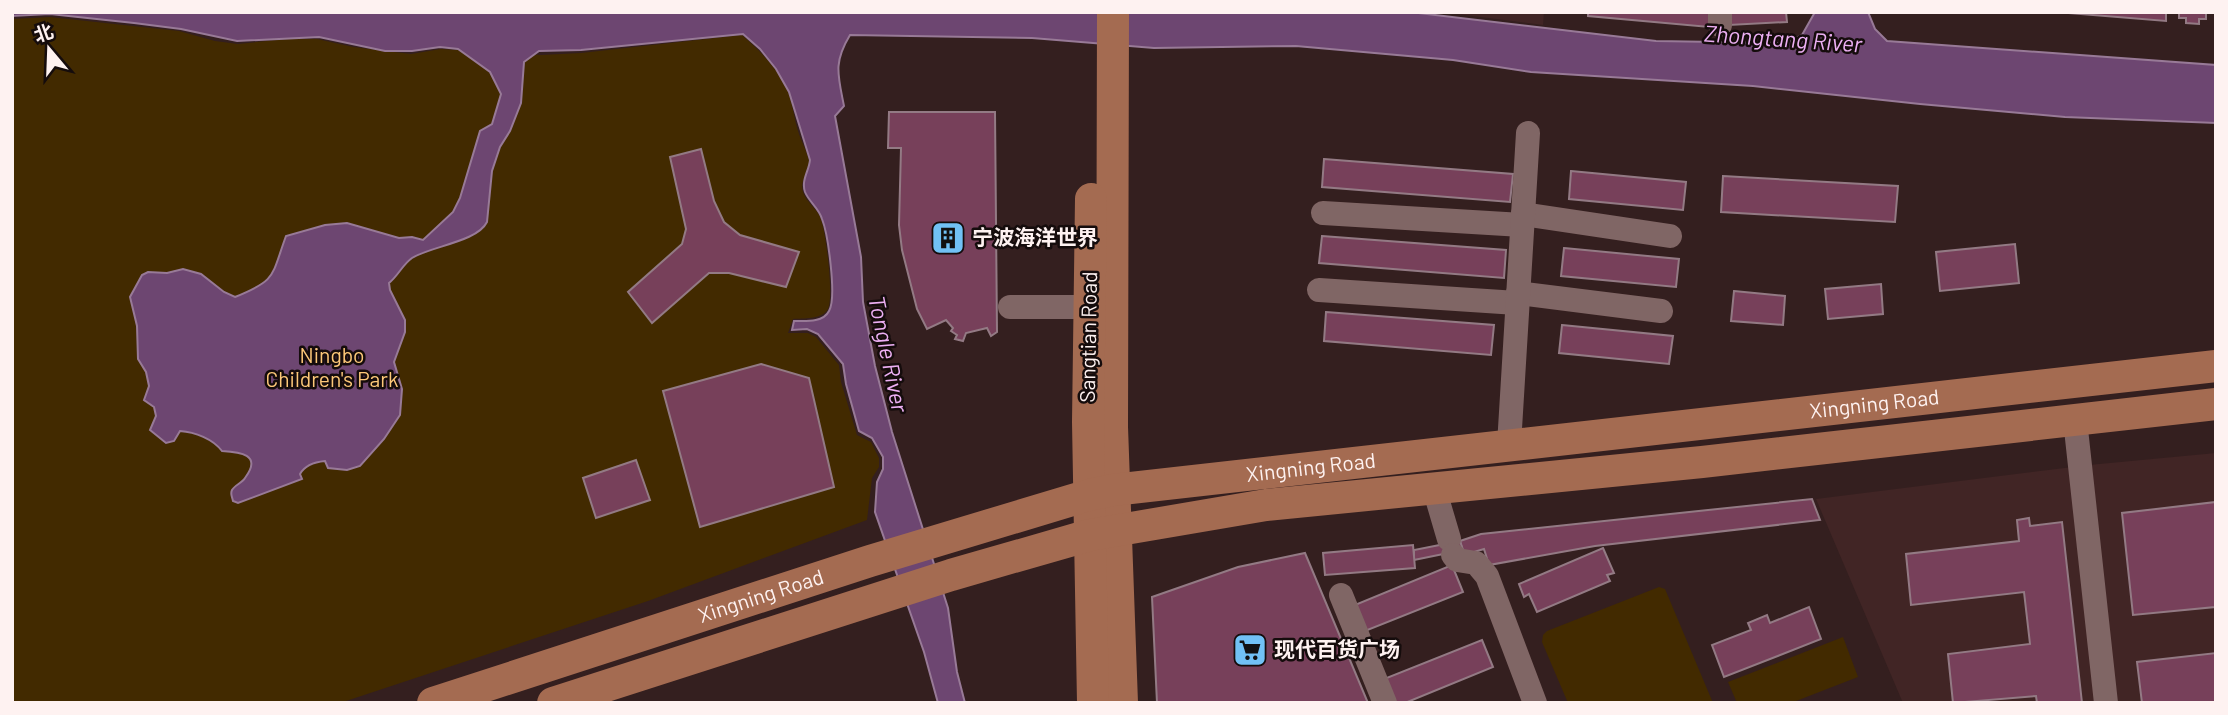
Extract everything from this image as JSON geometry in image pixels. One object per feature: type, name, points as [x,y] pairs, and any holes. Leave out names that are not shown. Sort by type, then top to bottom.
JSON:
[{"type":"main road","name":"Sangtian Road","points":[[1092,12],[1103,110],[1102,533]]},
{"type":"main road","name":"Sangtian Road","points":[[1101,492],[1090,307],[1112,12]]},
{"type":"main road","name":"Xingning Road","points":[[433,703],[870,561],[1101,492],[1262,471],[2216,366]]},
{"type":"main road","name":"Xingning Road","points":[[553,703],[951,575],[1102,533],[1266,505],[1702,462],[2216,404]]},
{"type":"main road","points":[[1093,703],[1102,533]]},
{"type":"main road","points":[[1102,533],[1122,703]]},
{"type":"lane","points":[[1509,445],[1528,133]]},
{"type":"lane","points":[[1323,213],[1522,220],[1670,236]]},
{"type":"lane","points":[[1319,290],[1518,298],[1661,312]]},
{"type":"lane","points":[[1010,307],[1090,307]]},
{"type":"lane","points":[[2075,420],[2106,703]]},
{"type":"lane","points":[[1434,488],[1457,560],[1476,563],[1486,576],[1535,703]]},
{"type":"lane","points":[[1341,595],[1385,703]]},
{"type":"shaded area","points":[[12,12],[1410,12],[1656,41],[1786,43],[1802,35],[1815,12],[1868,12],[1875,29],[1887,41],[2216,65],[2216,123],[2065,117],[1753,86],[1531,72],[1453,60],[1296,46],[1154,48],[1032,38],[850,35],[841,54],[838,69],[844,106],[835,116],[861,257],[863,302],[875,366],[892,432],[948,608],[957,672],[965,703],[938,703],[924,652],[875,512],[877,482],[883,469],[883,457],[872,438],[859,431],[843,364],[818,334],[807,329],[792,330],[794,321],[823,318],[829,311],[832,280],[827,238],[821,215],[805,192],[810,160],[789,92],[776,69],[743,34],[581,50],[539,51],[524,62],[521,103],[492,171],[487,222],[482,229],[464,239],[412,258],[389,283],[405,320],[405,332],[394,362],[402,389],[400,415],[384,439],[360,466],[347,470],[328,468],[325,461],[314,463],[302,471],[302,479],[238,503],[233,501],[231,493],[250,470],[250,459],[247,456],[222,451],[209,440],[180,431],[174,441],[166,443],[150,430],[156,416],[154,407],[144,400],[149,386],[146,372],[138,359],[137,326],[130,297],[142,275],[183,269],[201,274],[235,297],[259,286],[271,276],[286,236],[325,225],[347,223],[399,238],[423,240],[453,212],[460,198],[480,131],[492,124],[501,94],[490,72],[458,49],[440,47],[385,51],[319,37],[237,41],[181,29],[50,14],[12,16]]},
{"type":"shaded area","points":[[1441,12],[1544,12],[1543,25]]},
{"type":"shaded area","points":[[2216,453],[2216,703],[1903,703],[1816,499],[2089,465]]},
{"type":"green space","name":"Ningbo Children's Park","points":[[50,17],[179,31],[238,44],[317,39],[353,47],[411,54],[441,49],[541,55],[581,53],[742,35],[781,77],[808,157],[809,165],[802,188],[823,226],[829,265],[830,302],[828,309],[821,315],[793,319],[788,333],[808,333],[816,337],[839,365],[841,382],[857,435],[871,442],[879,458],[879,467],[872,478],[867,520],[648,601],[340,703],[12,703],[12,19]]},
{"type":"green space","points":[[1659,587],[1665,589],[1713,703],[1568,703],[1542,642],[1543,635],[1547,631]]},
{"type":"green space","points":[[1843,637],[1858,677],[1791,703],[1737,703],[1728,682]]},
{"type":"building","points":[[1588,12],[1711,12],[1709,27],[1588,16]]},
{"type":"building","points":[[1729,12],[1786,12],[1787,22],[1729,25]]},
{"type":"building","points":[[2056,12],[2166,12],[2166,21]]},
{"type":"building","points":[[2179,12],[2206,12],[2206,19],[2199,19],[2199,24],[2186,23],[2186,18],[2179,18]]},
{"type":"building","name":"宁波海洋世界","points":[[889,112],[995,112],[997,332],[991,336],[987,328],[966,333],[963,341],[955,339],[957,335],[951,331],[953,328],[946,320],[927,329],[917,309],[902,250],[899,225],[901,148],[888,148]]},
{"type":"building","points":[[701,149],[714,201],[724,222],[740,235],[799,252],[786,287],[729,273],[709,273],[652,323],[628,292],[682,244],[686,229],[670,157]]},
{"type":"building","points":[[1324,159],[1513,174],[1510,202],[1322,187]]},
{"type":"building","points":[[1571,171],[1686,182],[1683,210],[1569,199]]},
{"type":"building","points":[[1723,176],[1898,186],[1895,222],[1721,212]]},
{"type":"building","points":[[1322,236],[1506,250],[1504,278],[1319,263]]},
{"type":"building","points":[[2015,244],[2019,283],[1940,291],[1936,252]]},
{"type":"building","points":[[1564,248],[1679,259],[1676,287],[1561,276]]},
{"type":"building","points":[[1881,284],[1883,314],[1828,319],[1825,289]]},
{"type":"building","points":[[1734,291],[1785,296],[1783,325],[1731,321]]},
{"type":"building","points":[[1326,312],[1494,325],[1491,355],[1324,341]]},
{"type":"building","points":[[1562,325],[1673,336],[1669,364],[1559,353]]},
{"type":"building","points":[[761,364],[809,378],[834,487],[700,527],[663,391]]},
{"type":"building","points":[[636,460],[650,500],[596,518],[583,478]]},
{"type":"building","points":[[1812,499],[1820,520],[1595,546],[1489,565],[1484,549],[1464,555],[1460,541],[1481,534]]},
{"type":"building","points":[[2216,502],[2215,607],[2133,615],[2122,513]]},
{"type":"building","points":[[2029,518],[2030,526],[2062,522],[2082,703],[2037,703],[2036,696],[1953,703],[1948,654],[2030,644],[2024,592],[1911,605],[1906,554],[2019,541],[2017,520]]},
{"type":"building","points":[[1460,541],[1463,550],[1414,560],[1414,550]]},
{"type":"building","points":[[1413,545],[1415,568],[1325,575],[1323,553]]},
{"type":"building","points":[[1603,548],[1614,573],[1607,575],[1610,581],[1537,612],[1529,594],[1524,597],[1519,584]]},
{"type":"building","name":"现代百货广场","points":[[1305,553],[1368,703],[1157,703],[1152,597],[1238,567]]},
{"type":"building","points":[[1452,565],[1463,592],[1360,633],[1350,607]]},
{"type":"building","points":[[1809,607],[1821,639],[1724,677],[1712,645],[1751,630],[1748,623],[1767,615],[1770,623]]},
{"type":"building","points":[[1482,640],[1493,667],[1405,703],[1393,703],[1384,679]]},
{"type":"building","points":[[2216,653],[2216,703],[2142,703],[2137,662]]},
{"type":"place","name":"宁波海洋世界","points":[[948,238]]},
{"type":"place","name":"现代百货广场","points":[[1250,650]]},
{"type":"water label","name":"Zhongtang River","points":[[1783,39]]},
{"type":"water label","name":"Tongle River","points":[[888,354]]}]
